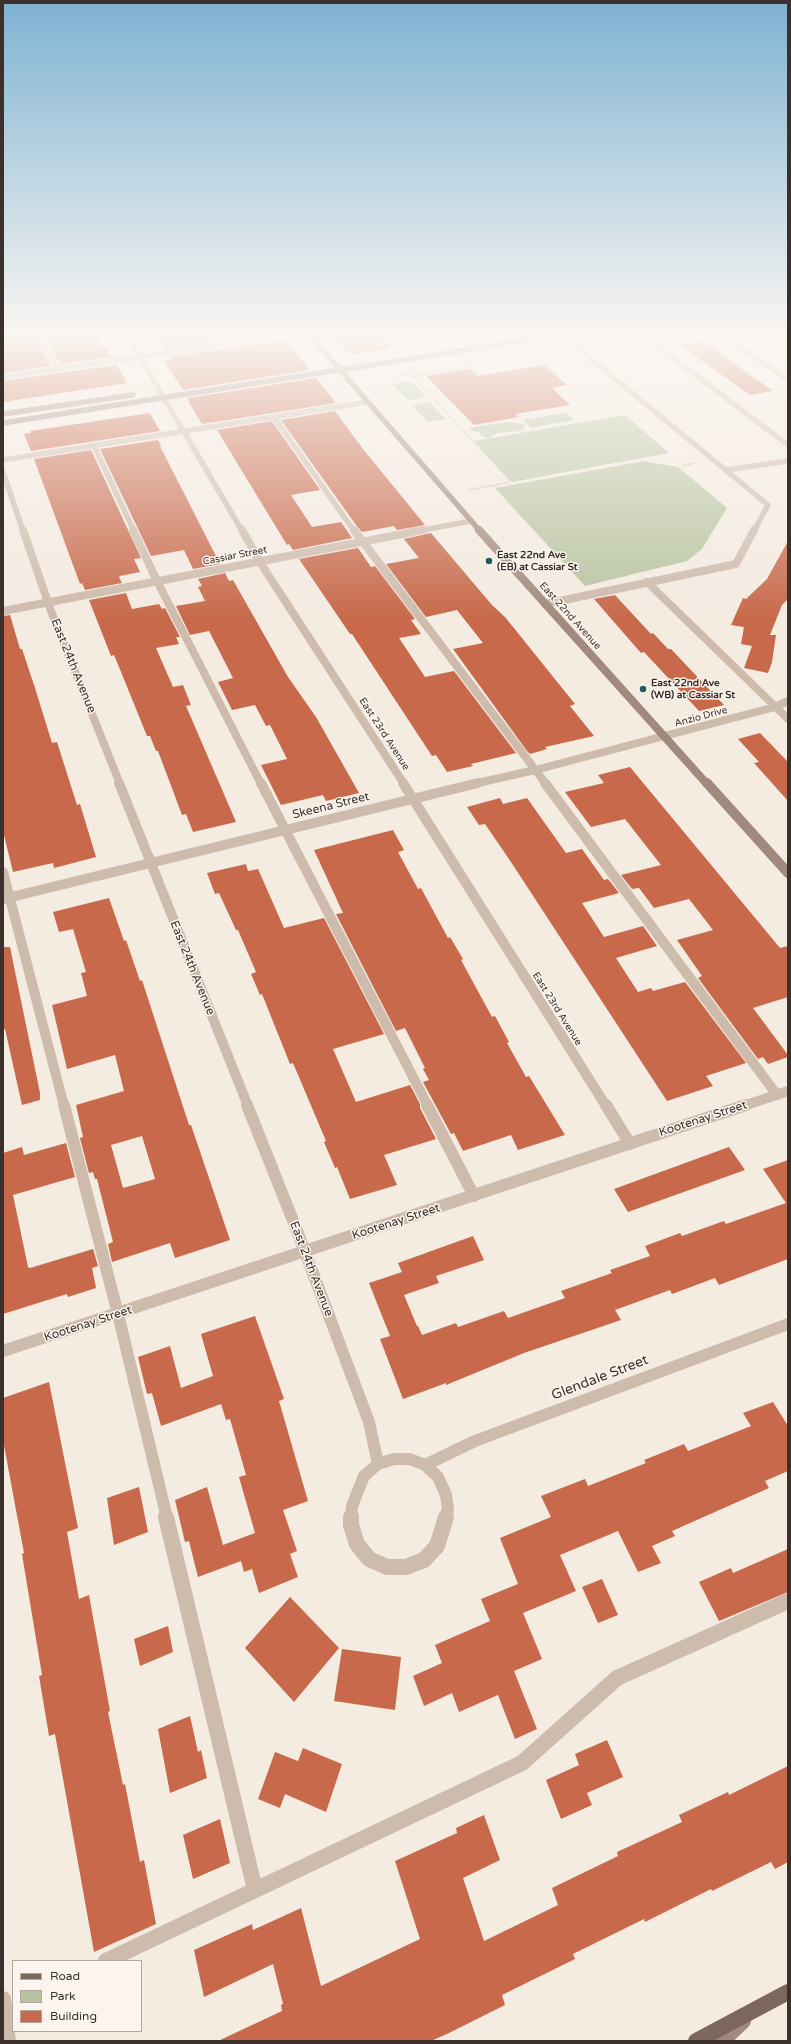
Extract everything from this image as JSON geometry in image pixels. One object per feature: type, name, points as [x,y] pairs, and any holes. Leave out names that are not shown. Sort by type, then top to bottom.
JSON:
[{"type":"main road","points":[[696,2041],[788,1992]]},
{"type":"street","name":"East 23rd Avenue","points":[[183,428],[261,561],[413,797],[630,1144]]},
{"type":"street","points":[[3,460],[202,428]]},
{"type":"street","points":[[282,428],[362,542],[535,770],[777,1095]]},
{"type":"street","name":"East 22nd Avenue","points":[[390,428],[545,604],[788,873]]},
{"type":"street","points":[[545,604],[736,564],[768,505],[675,428]]},
{"type":"street","points":[[766,428],[788,445]]},
{"type":"street","points":[[94,446],[157,581],[474,1196]]},
{"type":"street","points":[[726,470],[788,460]]},
{"type":"street","name":"East 24th Avenue","points":[[3,472],[48,602],[305,1252],[369,1422],[378,1464]]},
{"type":"street","name":"Cassiar Street","points":[[3,611],[471,521]]},
{"type":"street","points":[[647,582],[788,719]]},
{"type":"street","name":"Anzio Drive","points":[[665,736],[775,707],[788,701]]},
{"type":"street","name":"Skeena Street","points":[[7,898],[413,797],[535,770],[665,736]]},
{"type":"street","points":[[3,872],[7,898],[118,1314],[256,1890]]},
{"type":"street","name":"Kootenay Street","points":[[3,1351],[788,1091]]},
{"type":"street","name":"Glendale Street","points":[[425,1465],[475,1441],[788,1324]]},
{"type":"street","points":[[394,1458],[410,1459],[425,1465],[438,1478],[446,1495],[448,1509],[437,1546],[424,1560],[406,1568],[387,1567],[369,1559],[357,1544],[351,1525],[352,1506],[364,1476],[378,1464],[394,1458]]},
{"type":"street","points":[[108,1960],[522,1763],[617,1678],[788,1601]]},
{"type":"street","points":[[6,2008],[8,2041]]},
{"type":"street","points":[[722,2041],[754,2010]]},
{"type":"path","points":[[463,428],[510,480],[506,483],[468,490]]},
{"type":"green space","points":[[469,428],[524,428],[522,431],[497,433],[489,438],[482,436],[479,432],[472,431]]},
{"type":"green space","points":[[547,428],[641,428],[669,453],[512,482],[474,441]]},
{"type":"green space","points":[[644,461],[678,467],[727,508],[702,549],[687,561],[585,586],[495,488]]},
{"type":"building","points":[[47,428],[159,428],[160,431],[31,451],[24,434],[31,433],[30,431]]},
{"type":"building","points":[[227,428],[277,428],[320,490],[291,495],[312,527],[341,522],[352,538],[293,550],[289,544],[287,545],[217,430]]},
{"type":"building","points":[[287,428],[348,428],[425,525],[397,530],[394,526],[362,532]]},
{"type":"building","points":[[158,440],[220,564],[193,569],[184,550],[151,556],[100,449]]},
{"type":"building","points":[[91,450],[141,558],[134,559],[140,572],[120,576],[119,577],[122,583],[85,590],[82,583],[80,584],[34,459]]},
{"type":"building","points":[[431,533],[492,605],[505,617],[575,704],[570,706],[594,736],[545,747],[547,749],[530,754],[527,751],[453,649],[483,643],[457,610],[426,617],[386,564],[419,558],[404,539]]},
{"type":"building","points":[[788,541],[788,599],[782,605],[770,635],[776,635],[772,662],[768,673],[744,668],[752,646],[741,644],[744,627],[731,625],[743,598],[746,599],[767,579]]},
{"type":"building","points":[[358,548],[371,567],[375,566],[415,619],[411,620],[421,634],[399,638],[425,677],[454,671],[516,753],[471,764],[473,766],[447,772],[436,755],[432,756],[352,634],[350,634],[299,559]]},
{"type":"building","points":[[225,573],[229,581],[233,580],[288,677],[316,717],[359,793],[326,801],[323,795],[281,805],[261,765],[287,759],[270,725],[266,726],[255,705],[232,710],[218,682],[233,678],[209,631],[190,635],[176,606],[205,601],[198,587],[202,586],[198,579]]},
{"type":"building","points":[[126,593],[132,609],[159,604],[162,609],[165,608],[180,637],[176,637],[179,644],[156,648],[173,687],[183,685],[191,705],[186,706],[236,822],[193,832],[186,814],[182,815],[158,751],[156,751],[150,736],[147,736],[114,655],[111,656],[89,600]]},
{"type":"building","points":[[615,595],[651,634],[653,633],[668,649],[671,649],[724,705],[699,711],[644,652],[641,653],[594,599]]},
{"type":"building","points":[[10,615],[52,743],[57,742],[77,805],[80,804],[96,857],[54,868],[53,863],[13,872],[3,831],[3,616]]},
{"type":"building","points":[[760,733],[788,762],[788,801],[754,763],[759,762],[738,739]]},
{"type":"building","points":[[630,767],[780,948],[788,946],[788,997],[753,1008],[788,1057],[768,1064],[763,1057],[758,1059],[698,978],[702,976],[677,940],[713,930],[689,899],[654,908],[639,888],[632,889],[621,875],[661,865],[625,819],[591,827],[565,792],[604,783],[598,775]]},
{"type":"building","points":[[500,798],[503,804],[527,798],[566,853],[582,849],[604,880],[608,879],[619,893],[582,903],[604,937],[643,926],[657,946],[616,958],[638,992],[651,988],[653,991],[685,982],[746,1063],[706,1076],[713,1086],[667,1101],[509,859],[485,824],[479,825],[467,807]]},
{"type":"building","points":[[393,830],[404,850],[398,852],[418,889],[421,888],[448,938],[450,937],[463,959],[461,960],[492,1017],[495,1016],[509,1042],[507,1043],[526,1077],[529,1076],[565,1135],[518,1150],[511,1135],[463,1151],[454,1133],[451,1134],[423,1082],[429,1080],[423,1069],[425,1068],[405,1028],[396,1031],[336,914],[343,913],[314,850]]},
{"type":"building","points":[[246,864],[248,871],[258,869],[284,928],[324,918],[384,1034],[333,1049],[356,1102],[410,1085],[420,1104],[420,1108],[436,1139],[384,1155],[397,1185],[350,1199],[337,1167],[335,1168],[324,1142],[326,1141],[293,1063],[290,1064],[262,994],[260,995],[251,974],[256,972],[238,930],[236,930],[219,893],[215,894],[207,873]]},
{"type":"building","points":[[109,898],[124,941],[126,940],[140,981],[142,980],[189,1125],[191,1125],[230,1240],[175,1258],[170,1243],[112,1262],[108,1244],[113,1242],[97,1179],[95,1179],[93,1172],[89,1173],[80,1138],[83,1137],[76,1105],[124,1091],[115,1055],[67,1069],[52,1005],[87,996],[81,973],[86,972],[73,929],[59,932],[53,912]],"holes":[[[142,1136],[155,1179],[123,1188],[111,1145]]]},
{"type":"building","points":[[3,947],[10,947],[40,1093],[40,1100],[22,1105],[5,1029],[3,1029]]},
{"type":"building","points":[[66,1143],[75,1177],[13,1195],[28,1267],[30,1268],[93,1249],[98,1266],[92,1268],[96,1288],[68,1297],[67,1294],[3,1314],[3,1153],[22,1147],[24,1155]]},
{"type":"building","points":[[729,1147],[745,1170],[628,1212],[614,1189]]},
{"type":"building","points":[[788,1160],[788,1259],[719,1285],[715,1278],[672,1294],[670,1290],[615,1310],[621,1320],[524,1353],[446,1385],[446,1383],[403,1399],[380,1339],[390,1336],[369,1283],[402,1272],[398,1263],[473,1236],[484,1260],[436,1276],[439,1283],[404,1295],[417,1326],[422,1335],[456,1323],[458,1327],[504,1311],[508,1318],[565,1298],[561,1291],[612,1273],[610,1270],[650,1256],[645,1246],[680,1233],[682,1236],[724,1221],[726,1224],[786,1203],[763,1169]]},
{"type":"building","points":[[255,1316],[284,1399],[279,1401],[308,1501],[283,1510],[297,1551],[290,1554],[298,1577],[259,1593],[252,1569],[244,1572],[241,1561],[198,1577],[189,1541],[185,1542],[175,1500],[207,1487],[223,1545],[255,1533],[239,1477],[246,1475],[230,1419],[226,1420],[221,1404],[161,1426],[152,1393],[147,1394],[138,1357],[170,1346],[181,1388],[213,1376],[201,1334]]},
{"type":"building","points":[[49,1382],[78,1528],[67,1532],[79,1599],[89,1595],[110,1711],[108,1712],[123,1785],[125,1784],[140,1862],[144,1860],[156,1924],[94,1952],[55,1734],[49,1736],[39,1676],[42,1675],[22,1554],[24,1553],[3,1440],[3,1398]]},
{"type":"building","points":[[773,1402],[788,1426],[788,1471],[765,1481],[769,1488],[672,1531],[675,1536],[652,1546],[661,1563],[638,1572],[618,1531],[560,1555],[576,1591],[523,1613],[542,1659],[514,1671],[537,1729],[515,1739],[498,1695],[459,1712],[452,1693],[424,1706],[413,1676],[442,1663],[435,1645],[490,1621],[481,1599],[518,1584],[500,1538],[551,1517],[541,1496],[585,1479],[588,1486],[646,1463],[644,1460],[684,1444],[688,1451],[751,1426],[743,1413]]},
{"type":"building","points":[[139,1487],[148,1532],[114,1545],[107,1498]]},
{"type":"building","points":[[788,1549],[788,1592],[719,1621],[699,1582],[731,1568],[733,1573]]},
{"type":"building","points":[[602,1579],[618,1615],[598,1623],[582,1587]]},
{"type":"building","points":[[290,1597],[339,1648],[294,1702],[245,1648]]},
{"type":"building","points":[[168,1626],[173,1652],[140,1666],[134,1639]]},
{"type":"building","points":[[342,1649],[401,1657],[395,1710],[334,1701]]},
{"type":"building","points":[[190,1716],[198,1752],[201,1750],[207,1778],[170,1793],[158,1729]]},
{"type":"building","points":[[607,1740],[623,1777],[587,1793],[592,1805],[561,1819],[546,1780],[579,1765],[575,1754]]},
{"type":"building","points":[[303,1748],[342,1764],[326,1812],[285,1794],[280,1808],[258,1799],[275,1752],[298,1761]]},
{"type":"building","points":[[788,1766],[788,1862],[775,1869],[771,1862],[712,1891],[711,1889],[645,1922],[644,1919],[573,1954],[575,1959],[502,1995],[505,2005],[449,2033],[431,2041],[218,2041],[282,2011],[281,2005],[283,2004],[273,1964],[204,1997],[194,1950],[252,1924],[253,1930],[301,1908],[321,1986],[420,1939],[395,1861],[457,1833],[456,1828],[484,1815],[500,1860],[463,1878],[484,1941],[558,1905],[552,1888],[618,1856],[617,1852],[682,1822],[679,1815],[728,1792],[729,1795]]},
{"type":"building","points":[[220,1819],[230,1863],[193,1879],[183,1835]]},
{"type":"place","name":"East 22nd Ave (EB) at Cassiar St","points":[[489,561]]},
{"type":"place","name":"East 22nd Ave (WB) at Cassiar St","points":[[643,689]]}]
